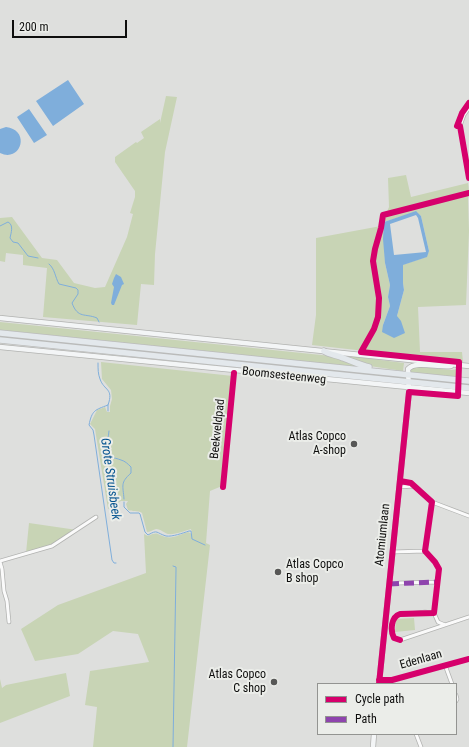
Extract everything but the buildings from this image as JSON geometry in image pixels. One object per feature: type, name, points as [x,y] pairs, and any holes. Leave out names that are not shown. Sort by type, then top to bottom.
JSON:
[{"type":"highway","points":[[0,332],[469,381]]},
{"type":"highway","points":[[0,340],[469,388]]},
{"type":"highway","points":[[324,351],[371,368],[374,371]]},
{"type":"main road","points":[[0,318],[469,366]]},
{"type":"main road","name":"Boomsesteenweg","points":[[0,347],[469,393]]},
{"type":"main road","points":[[407,374],[409,368],[416,364],[444,367],[456,364]]},
{"type":"main road","name":"Atomiumlaan","points":[[379,682],[410,388],[407,374]]},
{"type":"main road","points":[[373,747],[374,735]]},
{"type":"street","points":[[469,108],[464,115],[460,126],[469,178]]},
{"type":"street","points":[[382,215],[469,193]]},
{"type":"street","points":[[400,481],[411,483],[432,502],[469,516]]},
{"type":"street","points":[[399,487],[414,486]]},
{"type":"street","points":[[425,551],[432,502]]},
{"type":"street","points":[[9,622],[0,561],[52,546],[96,517]]},
{"type":"street","points":[[392,552],[425,551],[435,562],[439,569],[434,613],[438,622],[446,626]]},
{"type":"street","points":[[398,583],[437,582]]},
{"type":"street","points":[[434,613],[400,614],[395,616],[391,633],[394,638],[400,640],[446,626],[469,617]]},
{"type":"street","name":"Edenlaan","points":[[379,682],[469,660]]},
{"type":"street","points":[[445,665],[452,683]]},
{"type":"street","points":[[416,735],[421,747]]},
{"type":"green space","points":[[166,96],[177,97],[165,152],[155,254],[154,285],[141,284],[137,325],[43,317],[47,268],[23,265],[23,255],[6,253],[5,262],[0,261],[0,218],[12,217],[42,258],[57,260],[74,283],[95,288],[105,287],[127,237],[133,214],[130,213],[135,197],[135,191],[115,162],[115,157],[144,138],[141,132],[160,119],[160,123]]},
{"type":"green space","points":[[406,175],[411,197],[468,183],[469,231],[466,305],[418,307],[420,352],[462,352],[463,362],[312,345],[316,315],[316,238],[381,226],[389,207],[388,178]],"holes":[[[416,212],[421,216],[429,251],[426,257],[402,265],[404,290],[397,316],[383,325],[390,306],[388,297],[390,285],[385,263],[384,222]]]},
{"type":"green space","points":[[0,322],[336,356],[360,367],[0,330]]},
{"type":"green space","points":[[0,335],[336,369],[335,372],[0,337]]},
{"type":"green space","points":[[341,355],[404,363],[403,371],[363,365]]},
{"type":"green space","points":[[101,362],[233,376],[222,486],[210,491],[206,543],[210,545],[187,747],[93,747],[97,707],[85,705],[90,671],[149,662],[138,634],[113,631],[78,654],[35,661],[21,629],[58,605],[146,573],[144,534],[148,536],[156,534],[174,537],[188,532],[192,534],[191,529],[180,533],[171,534],[156,529],[147,532],[142,513],[128,510],[126,504],[128,501],[121,501],[108,509],[95,429],[90,424],[97,410],[105,407],[107,412],[110,412],[112,399],[111,390],[102,379]]},
{"type":"green space","points":[[418,367],[452,370],[457,369],[457,377],[410,372],[412,369]]},
{"type":"green space","points":[[29,523],[77,530],[52,546],[26,553]]},
{"type":"green space","points":[[414,618],[415,630],[395,632],[396,619]]},
{"type":"green space","points":[[66,673],[70,696],[0,723],[0,679],[2,688],[6,685]]},
{"type":"water","points":[[68,80],[84,104],[53,126],[36,101]]},
{"type":"water","points":[[29,109],[47,135],[34,143],[17,117]]},
{"type":"water","points":[[6,127],[14,129],[19,134],[21,139],[18,150],[13,154],[7,155],[0,153],[0,129]]},
{"type":"water","points":[[416,211],[421,216],[429,251],[427,257],[403,265],[404,290],[397,316],[401,321],[405,333],[394,338],[382,332],[390,306],[388,297],[390,285],[385,263],[383,239],[384,222]],"holes":[[[416,215],[426,252],[394,255],[390,224]]]},
{"type":"water","points":[[116,274],[121,277],[124,284],[122,285],[114,305],[112,305],[111,303],[114,287],[112,284]]},
{"type":"waterway","name":"Grote Struisbeek","points":[[0,226],[8,222],[10,223],[12,229],[10,238],[13,242],[18,243],[28,256],[38,258]]},
{"type":"waterway","name":"Grote Struisbeek","points":[[49,264],[53,268],[59,284],[76,288],[78,290],[78,294],[72,303],[74,308],[82,315],[97,318],[99,322]]},
{"type":"waterway","name":"Grote Struisbeek","points":[[98,363],[99,377],[108,390],[110,399],[108,405],[93,413],[89,425],[93,430],[94,435],[112,560],[116,563]]},
{"type":"waterway","name":"Grote Struisbeek","points":[[108,405],[108,411]]},
{"type":"waterway","points":[[109,431],[105,447],[106,453],[124,461],[131,467],[131,473],[125,479],[123,484],[124,499]]},
{"type":"waterway","points":[[124,502],[124,507],[130,513],[140,514],[145,532],[148,535],[157,532],[166,536],[171,536],[191,531],[192,539],[205,545]]},
{"type":"waterway","name":"Grote Struisbeek","points":[[173,566],[176,567],[173,747]]},
{"type":"marked path","points":[[389,584],[437,582]]},
{"type":"cycle path","points":[[469,103],[462,113],[457,126],[460,126],[469,178]]},
{"type":"cycle path","points":[[379,683],[409,392],[458,396],[459,362],[361,352],[374,329],[378,317],[379,298],[373,261],[375,249],[383,215],[469,193]]},
{"type":"cycle path","name":"Beekveldpad","points":[[223,487],[234,373]]},
{"type":"cycle path","points":[[400,481],[411,483],[432,502],[425,551],[439,569],[434,613],[400,614],[397,616],[392,624],[392,631],[394,638],[400,640]]},
{"type":"cycle path","points":[[379,680],[392,680],[469,659]]},
{"type":"place","name":"Atlas Copco A-shop","points":[[354,444]]},
{"type":"place","name":"Atlas Copco B shop","points":[[278,572]]},
{"type":"place","name":"Atlas Copco C shop","points":[[274,682]]}]
